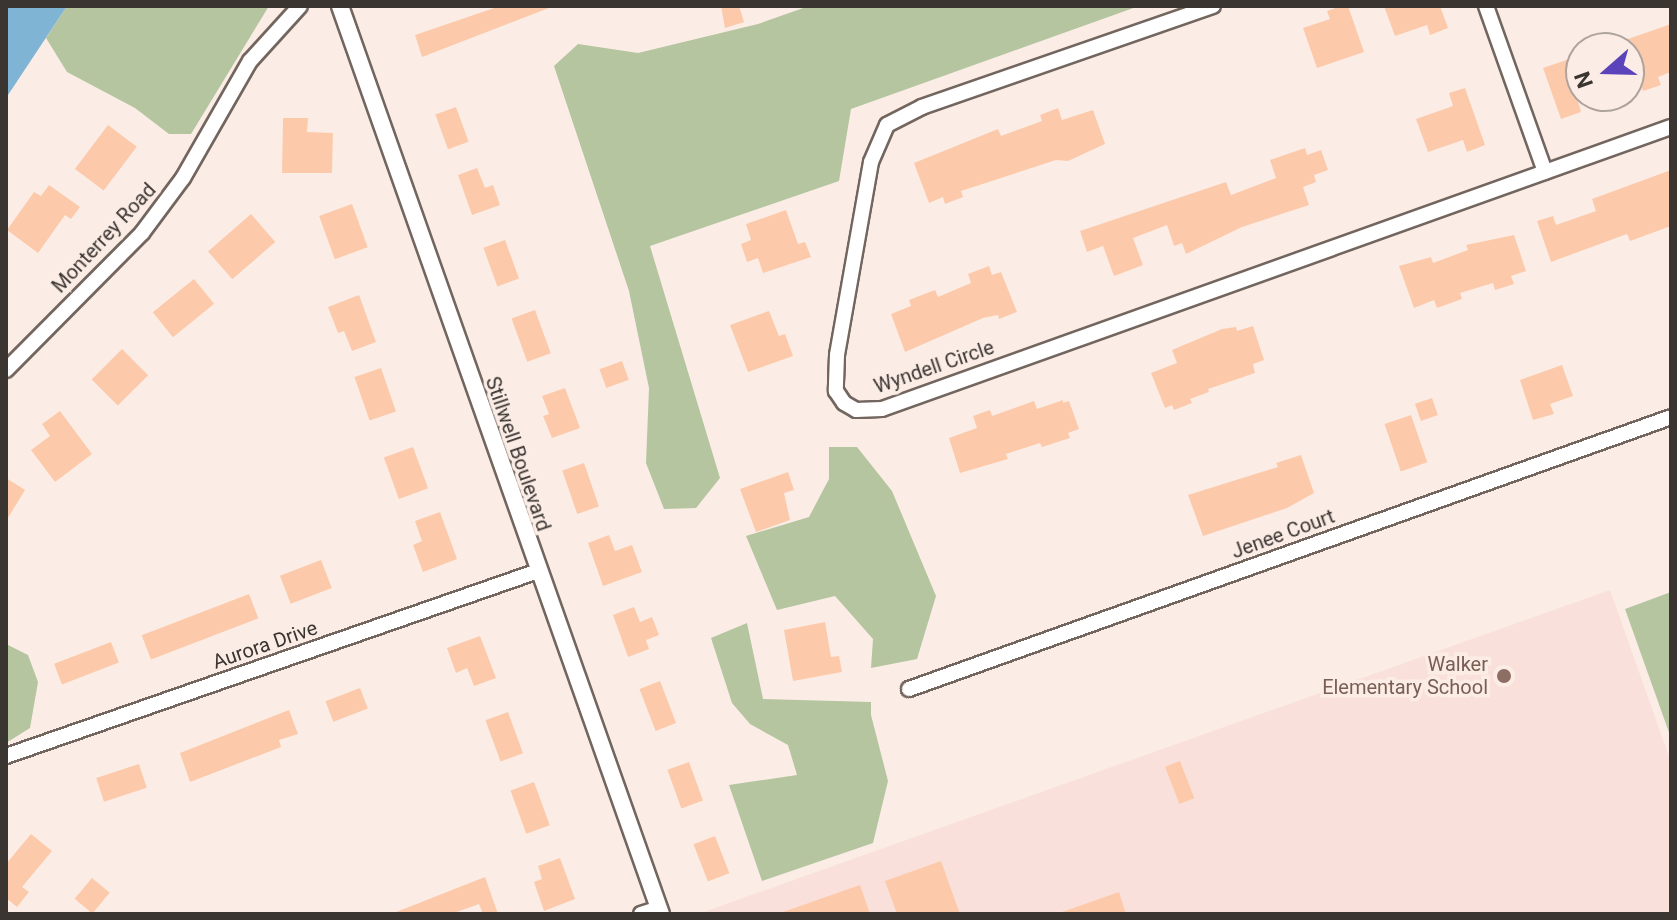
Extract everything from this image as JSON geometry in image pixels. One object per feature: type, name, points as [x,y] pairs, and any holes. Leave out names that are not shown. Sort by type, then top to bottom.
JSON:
[{"type":"street","name":"Monterrey Road","points":[[6,370],[142,233],[183,178],[224,101],[250,61],[300,6]]},
{"type":"street","name":"Stillwell Boulevard","points":[[340,6],[660,911]]},
{"type":"street","points":[[1486,6],[1545,172]]},
{"type":"street","name":"Wyndell Circle","points":[[1209,7],[922,107],[887,125],[871,162],[837,355],[836,391],[844,403],[856,410],[882,409],[1671,127]]},
{"type":"street","name":"Jenee Court","points":[[909,689],[1671,417]]},
{"type":"street","name":"Aurora Drive","points":[[6,756],[538,571]]},
{"type":"street","points":[[641,914],[660,911]]},
{"type":"shaded area","name":"Walker Elementary School","points":[[1610,590],[1671,762],[1671,914],[698,914]]},
{"type":"green space","points":[[67,6],[269,6],[191,134],[169,134],[135,108],[67,72],[46,38]]},
{"type":"green space","points":[[809,6],[1139,6],[851,109],[839,181],[650,246],[720,478],[696,508],[664,509],[646,463],[649,388],[629,291],[554,66],[578,44],[638,53],[758,24]]},
{"type":"green space","points":[[829,447],[857,447],[892,491],[936,596],[917,659],[871,668],[873,639],[835,596],[777,610],[746,536],[809,517],[829,479]]},
{"type":"green space","points":[[1671,592],[1671,738],[1625,609]]},
{"type":"green space","points":[[747,623],[763,699],[871,702],[871,715],[888,781],[873,843],[762,881],[729,785],[797,775],[788,745],[750,724],[732,703],[711,638]]},
{"type":"green space","points":[[6,644],[28,655],[38,682],[30,728],[6,743]]},
{"type":"water","points":[[6,6],[67,6],[6,98]]},
{"type":"building","points":[[500,6],[549,8],[422,57],[415,35]]},
{"type":"building","points":[[721,6],[739,6],[744,22],[725,28]]},
{"type":"building","points":[[1348,6],[1364,52],[1317,68],[1303,28],[1330,19],[1327,11]]},
{"type":"building","points":[[1384,6],[1440,6],[1448,28],[1430,35],[1427,25],[1395,36]]},
{"type":"building","points":[[1671,24],[1671,72],[1658,77],[1661,85],[1645,90],[1645,33]]},
{"type":"building","points":[[1565,60],[1565,112],[1581,112],[1561,119],[1543,68]]},
{"type":"building","points":[[1465,88],[1485,145],[1467,152],[1463,140],[1428,152],[1416,119],[1453,106],[1449,93]]},
{"type":"building","points":[[456,107],[469,142],[448,149],[435,115]]},
{"type":"building","points":[[1058,108],[1062,120],[1093,110],[1105,144],[1068,161],[1056,160],[961,191],[963,197],[945,204],[943,197],[929,203],[914,163],[998,129],[1001,136],[1042,121],[1040,115]]},
{"type":"building","points":[[283,118],[308,118],[307,132],[333,133],[332,173],[282,173]]},
{"type":"building","points":[[108,125],[137,147],[104,191],[75,169]]},
{"type":"building","points":[[1305,148],[1307,155],[1321,150],[1328,170],[1314,175],[1316,182],[1303,187],[1309,205],[1242,227],[1186,254],[1182,243],[1174,246],[1167,225],[1133,238],[1143,265],[1114,276],[1103,246],[1087,252],[1080,231],[1226,182],[1231,195],[1276,178],[1270,160]]},
{"type":"building","points":[[477,168],[485,188],[493,185],[500,205],[472,215],[458,175]]},
{"type":"building","points":[[1671,170],[1671,226],[1630,241],[1627,234],[1551,262],[1537,221],[1553,216],[1556,225],[1596,211],[1592,199]]},
{"type":"building","points":[[49,185],[80,207],[71,219],[65,215],[38,253],[7,230],[34,192],[41,196]]},
{"type":"building","points":[[352,204],[368,247],[335,259],[319,216]]},
{"type":"building","points":[[786,210],[798,244],[805,242],[811,257],[763,273],[758,258],[747,262],[741,244],[751,240],[746,224]]},
{"type":"building","points":[[251,214],[275,242],[232,279],[208,251]]},
{"type":"building","points":[[1514,235],[1526,271],[1511,276],[1514,284],[1495,290],[1493,283],[1460,293],[1462,299],[1437,308],[1434,300],[1414,308],[1399,266],[1431,257],[1433,263],[1468,250],[1466,245]]},
{"type":"building","points":[[505,240],[519,279],[497,286],[483,248]]},
{"type":"building","points":[[989,266],[992,275],[1001,272],[1017,312],[999,319],[998,315],[983,318],[905,352],[891,314],[911,306],[909,300],[935,290],[938,297],[971,283],[968,274]]},
{"type":"building","points":[[194,279],[214,304],[173,337],[153,312]]},
{"type":"building","points":[[359,295],[376,342],[352,351],[344,331],[338,333],[328,307]]},
{"type":"building","points":[[535,310],[551,353],[527,362],[512,319]]},
{"type":"building","points":[[769,311],[779,336],[785,334],[793,356],[748,372],[730,325]]},
{"type":"building","points":[[1253,326],[1264,360],[1253,364],[1255,373],[1208,389],[1209,392],[1190,399],[1192,403],[1174,410],[1172,405],[1165,408],[1151,373],[1177,363],[1172,350],[1222,329],[1236,327],[1237,331]]},
{"type":"building","points":[[122,349],[148,375],[118,406],[92,379]]},
{"type":"building","points":[[622,361],[629,380],[606,388],[599,369]]},
{"type":"building","points":[[1562,365],[1573,396],[1550,404],[1554,414],[1533,420],[1520,380]]},
{"type":"building","points":[[381,368],[396,411],[370,421],[355,377]]},
{"type":"building","points":[[565,388],[580,428],[552,438],[543,416],[549,414],[542,396]]},
{"type":"building","points":[[1432,398],[1438,415],[1421,421],[1415,404]]},
{"type":"building","points":[[1063,400],[1063,403],[1069,401],[1079,429],[1068,433],[1070,438],[1042,447],[1040,443],[1006,454],[1008,459],[960,473],[949,438],[977,428],[973,416],[990,410],[992,416],[1034,401],[1037,409]]},
{"type":"building","points":[[60,411],[92,454],[55,482],[31,450],[50,436],[42,424]]},
{"type":"building","points":[[1411,415],[1427,462],[1401,471],[1385,424]]},
{"type":"building","points":[[413,447],[428,488],[399,499],[384,458]]},
{"type":"building","points":[[1301,455],[1314,493],[1287,508],[1203,536],[1188,495],[1278,467],[1276,463]]},
{"type":"building","points":[[584,463],[599,506],[577,514],[562,470]]},
{"type":"building","points":[[788,472],[794,490],[784,493],[790,520],[756,532],[740,489]]},
{"type":"building","points":[[6,478],[25,490],[6,521]]},
{"type":"building","points":[[440,512],[457,559],[423,572],[413,545],[422,541],[415,521]]},
{"type":"building","points":[[609,535],[615,551],[632,545],[642,572],[603,586],[588,543]]},
{"type":"building","points":[[321,560],[332,588],[291,604],[280,576]]},
{"type":"building","points":[[249,594],[258,618],[151,659],[142,635]]},
{"type":"building","points":[[634,607],[640,622],[652,617],[659,635],[646,640],[649,649],[628,657],[613,615]]},
{"type":"building","points":[[825,622],[831,657],[839,656],[842,672],[793,681],[784,630]]},
{"type":"building","points":[[480,636],[496,678],[474,686],[467,668],[456,673],[447,648]]},
{"type":"building","points":[[111,642],[119,663],[62,684],[54,664]]},
{"type":"building","points":[[660,681],[676,723],[656,731],[639,689]]},
{"type":"building","points":[[360,688],[368,709],[333,722],[325,701]]},
{"type":"building","points":[[289,710],[298,734],[279,740],[281,747],[190,782],[180,753]]},
{"type":"building","points":[[508,712],[523,753],[500,762],[485,720]]},
{"type":"building","points":[[1180,761],[1194,798],[1179,804],[1165,767]]},
{"type":"building","points":[[689,762],[703,801],[681,808],[667,770]]},
{"type":"building","points":[[139,764],[147,788],[104,802],[96,778]]},
{"type":"building","points":[[534,782],[550,825],[526,834],[511,791]]},
{"type":"building","points":[[31,834],[52,851],[22,887],[29,892],[17,907],[6,898],[6,864]]},
{"type":"building","points":[[715,836],[729,873],[708,882],[694,844]]},
{"type":"building","points":[[560,858],[575,899],[544,911],[534,882],[542,879],[538,866]]},
{"type":"building","points":[[941,861],[960,914],[897,914],[885,881]]},
{"type":"building","points":[[485,877],[498,914],[483,914],[479,904],[451,914],[391,914]]},
{"type":"building","points":[[92,878],[110,893],[92,913],[75,899]]},
{"type":"building","points":[[860,885],[870,914],[783,914],[783,912]]},
{"type":"building","points":[[1119,892],[1126,914],[1062,912]]},
{"type":"place","name":"Walker Elementary School","points":[[1504,676]]}]
